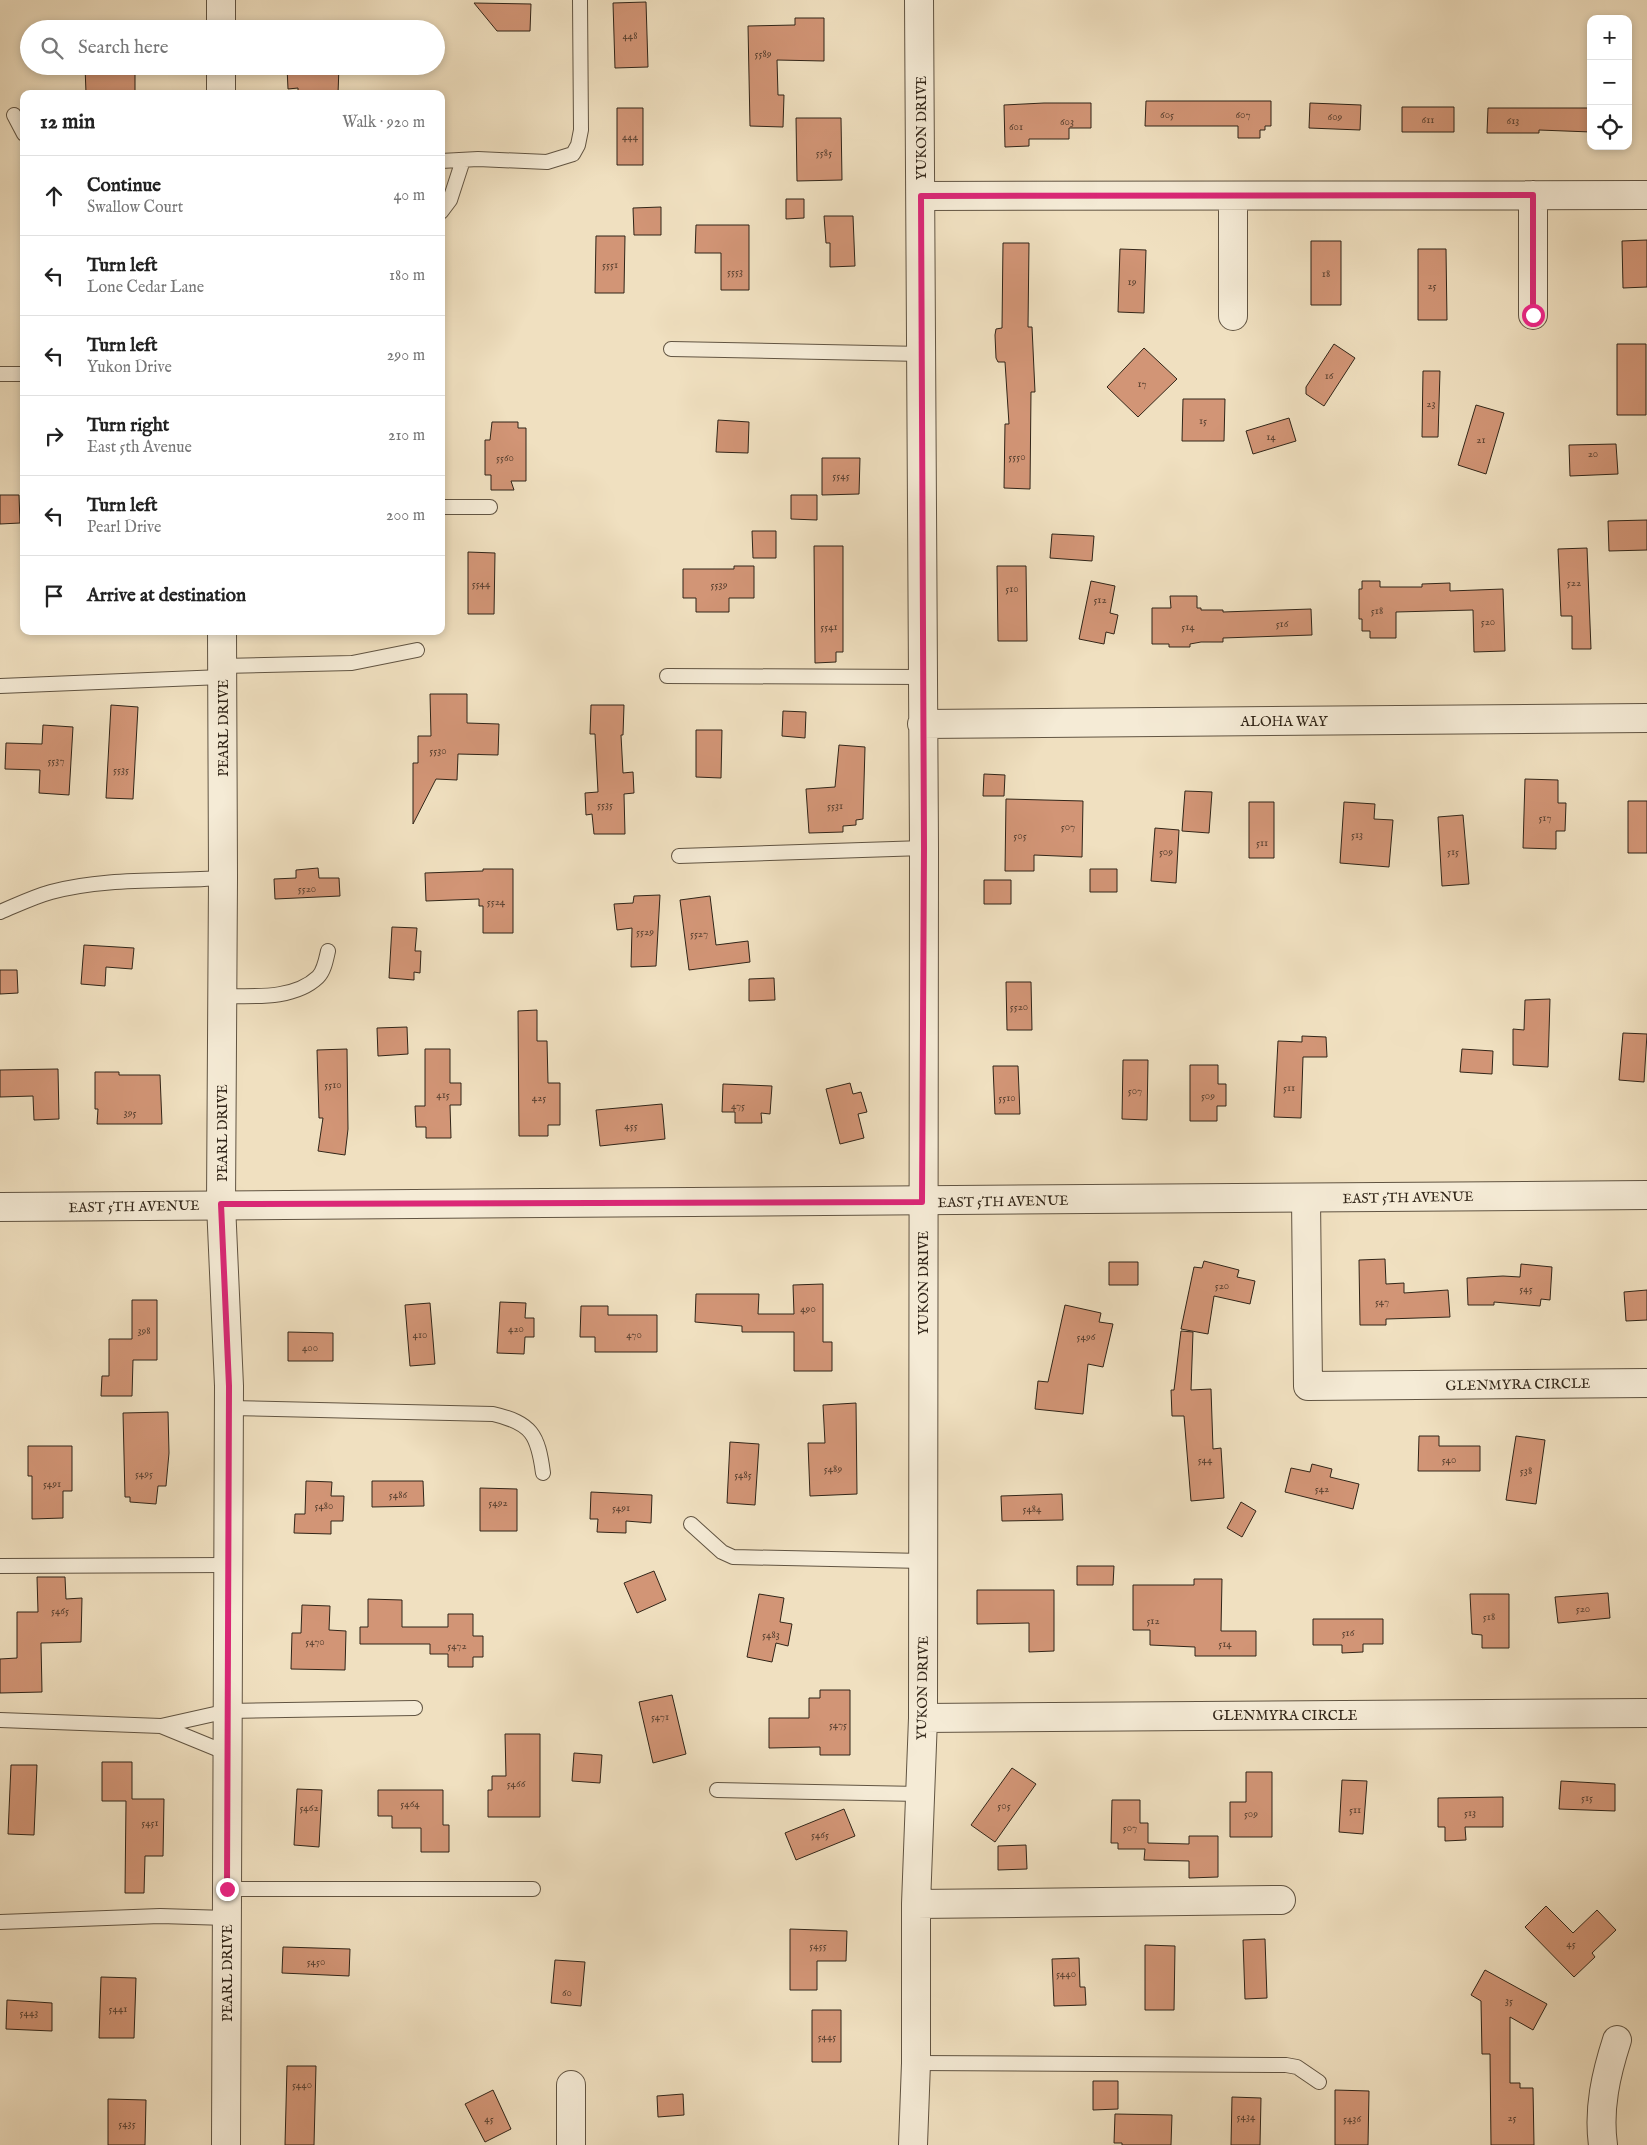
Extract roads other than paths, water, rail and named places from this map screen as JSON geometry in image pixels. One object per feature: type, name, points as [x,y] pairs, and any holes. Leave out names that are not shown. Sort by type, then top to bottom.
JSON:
[{"type":"street","points":[[221,0],[221,20]]},
{"type":"street","name":"YUKON DRIVE","points":[[913,2145],[916,2063],[916,1904],[923,1718],[922,1202],[924,848],[919,0]]},
{"type":"street","points":[[221,75],[221,90]]},
{"type":"street","points":[[1533,195],[1533,315]]},
{"type":"street","points":[[921,196],[1647,195]]},
{"type":"street","points":[[1233,196],[1233,316]]},
{"type":"street","name":"PEARL DRIVE","points":[[222,635],[224,878],[221,1204],[229,1408],[226,2145]]},
{"type":"street","name":"ALOHA WAY","points":[[922,724],[1647,718]]},
{"type":"street","name":"EAST 5TH AVENUE","points":[[0,1207],[221,1204],[922,1202],[1647,1195]]},
{"type":"street","name":"GLENMYRA CIRCLE","points":[[1306,1198],[1308,1386],[1647,1383]]},
{"type":"street","name":"GLENMYRA CIRCLE","points":[[923,1718],[1647,1713]]},
{"type":"street","points":[[916,1904],[1110,1904],[1282,1900]]},
{"type":"street","points":[[1603,2145],[1602,2109],[1605,2083],[1617,2040]]},
{"type":"street","points":[[571,2085],[571,2145]]},
{"type":"lane","points":[[445,161],[547,162],[573,154],[578,145],[581,130],[580,0]]},
{"type":"lane","points":[[14,116],[20,127]]},
{"type":"lane","points":[[445,207],[450,200],[462,160]]},
{"type":"lane","points":[[671,349],[922,354]]},
{"type":"lane","points":[[0,374],[20,374]]},
{"type":"lane","points":[[445,507],[490,507]]},
{"type":"lane","points":[[0,686],[352,663],[417,650]]},
{"type":"lane","points":[[667,676],[922,677]]},
{"type":"lane","points":[[679,856],[924,848]]},
{"type":"lane","points":[[0,912],[50,892],[72,888],[121,881],[184,881],[224,878]]},
{"type":"lane","points":[[223,996],[256,996],[293,990],[308,984],[319,976],[328,952]]},
{"type":"lane","points":[[229,1408],[493,1414],[513,1419],[531,1432],[540,1450],[543,1473]]},
{"type":"lane","points":[[691,1524],[722,1552],[733,1556],[923,1561]]},
{"type":"lane","points":[[0,1566],[228,1565]]},
{"type":"lane","points":[[0,1720],[161,1726],[228,1711],[415,1708]]},
{"type":"lane","points":[[161,1726],[227,1753]]},
{"type":"lane","points":[[717,1790],[920,1794]]},
{"type":"lane","points":[[227,1889],[533,1889]]},
{"type":"lane","points":[[0,1922],[160,1916],[227,1918]]},
{"type":"lane","points":[[916,2063],[1286,2065],[1297,2067],[1319,2082]]}]
